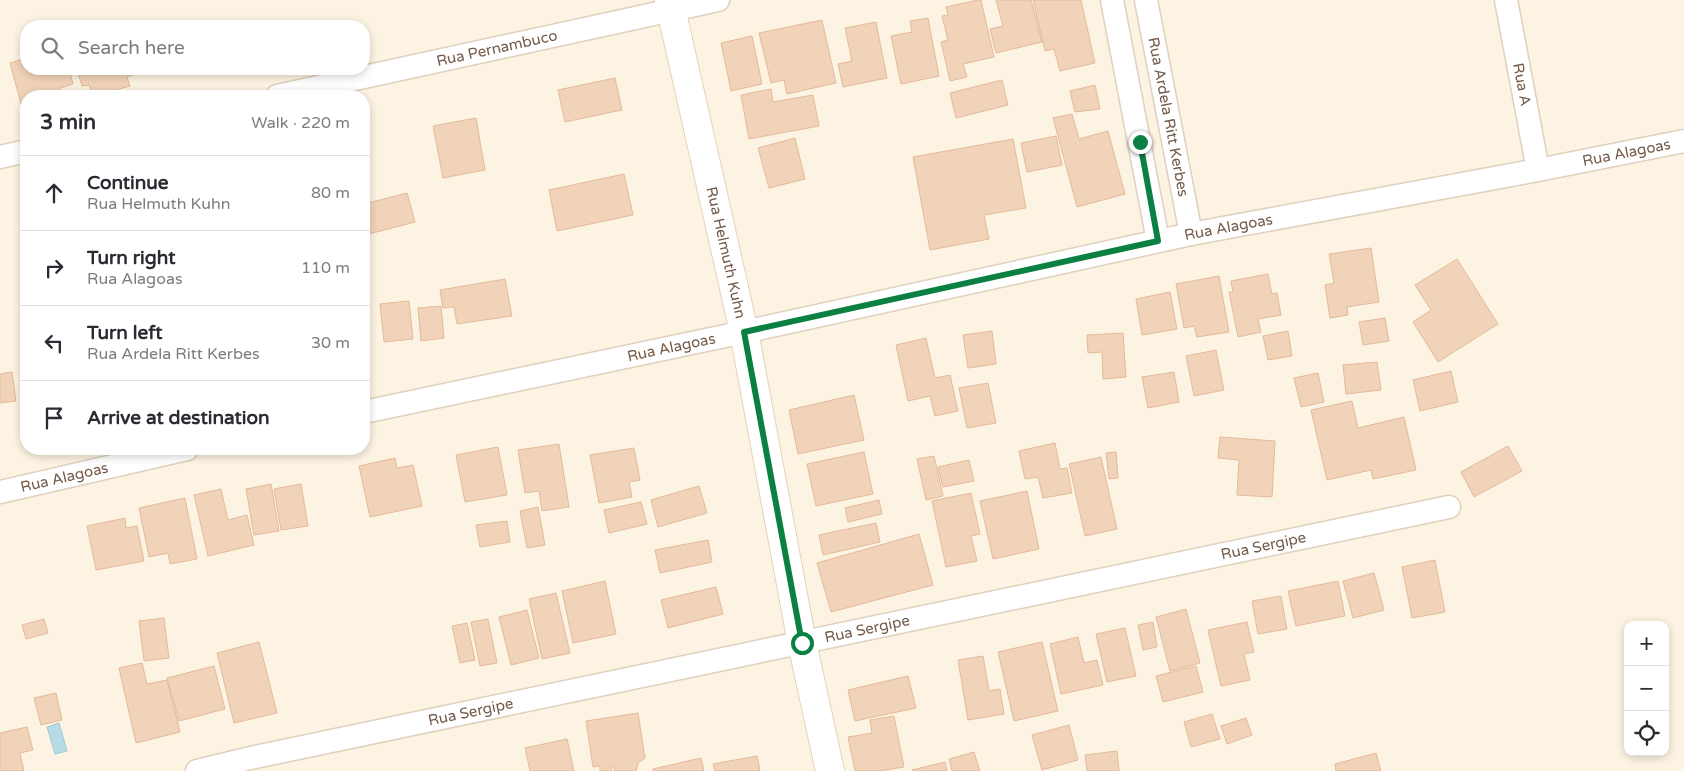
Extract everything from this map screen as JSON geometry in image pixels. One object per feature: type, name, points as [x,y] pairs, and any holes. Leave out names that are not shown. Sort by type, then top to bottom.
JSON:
[{"type":"main road","name":"Rua Helmuth Kuhn","points":[[670,5],[744,332],[802,643],[830,771]]},
{"type":"street","name":"Rua Pernambuco","points":[[370,74],[670,5],[718,0]]},
{"type":"street","points":[[1112,0],[1158,241]]},
{"type":"street","name":"Rua Ardela Ritt Kerbes","points":[[1146,0],[1191,234]]},
{"type":"street","name":"Rua A","points":[[1506,0],[1538,170]]},
{"type":"street","name":"Rua Pernambuco","points":[[303,90],[368,75]]},
{"type":"street","name":"Rua Alagoas","points":[[370,411],[744,332],[1191,234],[1684,141]]},
{"type":"street","points":[[0,157],[20,152]]},
{"type":"street","name":"Rua Alagoas","points":[[0,492],[161,455]]},
{"type":"street","name":"Rua Sergipe","points":[[197,771],[255,757],[1448,507]]},
{"type":"water","points":[[59,723],[67,751],[55,754],[47,727]]},
{"type":"building","points":[[981,0],[994,57],[963,64],[967,77],[950,81],[941,42],[948,40],[942,16],[948,15],[946,7]]},
{"type":"building","points":[[996,0],[1031,0],[1042,42],[996,53],[990,29],[1003,26]]},
{"type":"building","points":[[1033,0],[1081,0],[1095,63],[1060,71],[1054,49],[1045,51]]},
{"type":"building","points":[[928,18],[939,76],[901,84],[891,36],[912,32],[910,21]]},
{"type":"building","points":[[822,20],[836,83],[787,94],[784,80],[771,83],[759,33]]},
{"type":"building","points":[[876,22],[887,78],[843,87],[838,64],[852,61],[845,28]]},
{"type":"building","points":[[752,36],[762,84],[731,91],[721,43]]},
{"type":"building","points":[[20,60],[20,75],[71,75],[73,84],[60,88],[61,90],[20,90],[20,100],[10,63]]},
{"type":"building","points":[[79,75],[133,75],[127,77],[130,86],[115,90],[91,90],[89,85],[82,86]]},
{"type":"building","points":[[615,78],[622,110],[565,122],[558,90]]},
{"type":"building","points":[[1002,80],[1008,105],[956,118],[950,93]]},
{"type":"building","points":[[1095,85],[1100,109],[1075,112],[1070,91]]},
{"type":"building","points":[[771,89],[773,102],[813,95],[819,126],[749,139],[741,95]]},
{"type":"building","points":[[1072,114],[1079,139],[1108,131],[1125,194],[1077,207],[1053,118]]},
{"type":"building","points":[[476,118],[485,170],[443,178],[433,126]]},
{"type":"building","points":[[1056,136],[1062,165],[1027,172],[1021,143]]},
{"type":"building","points":[[795,138],[805,179],[769,188],[758,148]]},
{"type":"building","points":[[1013,139],[1026,208],[984,215],[989,239],[930,250],[913,157]]},
{"type":"building","points":[[624,174],[633,215],[557,231],[549,190]]},
{"type":"building","points":[[407,193],[415,222],[370,234],[370,202]]},
{"type":"building","points":[[1371,248],[1379,302],[1347,307],[1348,315],[1330,318],[1325,285],[1334,283],[1329,254]]},
{"type":"building","points":[[1457,259],[1498,324],[1438,362],[1413,322],[1431,310],[1415,285]]},
{"type":"building","points":[[1268,274],[1272,294],[1277,293],[1281,315],[1258,319],[1261,332],[1238,337],[1229,292],[1233,292],[1231,281]]},
{"type":"building","points":[[1219,276],[1229,332],[1197,337],[1194,326],[1184,328],[1176,284]]},
{"type":"building","points":[[505,279],[512,316],[457,324],[454,307],[443,308],[440,290]]},
{"type":"building","points":[[1170,292],[1177,329],[1142,335],[1136,299]]},
{"type":"building","points":[[409,301],[413,339],[384,342],[380,304]]},
{"type":"building","points":[[441,306],[444,338],[421,341],[418,308]]},
{"type":"building","points":[[1385,318],[1389,341],[1363,345],[1359,322]]},
{"type":"building","points":[[992,331],[996,364],[968,368],[963,335]]},
{"type":"building","points":[[1288,331],[1292,356],[1268,360],[1263,336]]},
{"type":"building","points":[[1123,333],[1126,377],[1103,379],[1102,352],[1088,353],[1087,335]]},
{"type":"building","points":[[926,338],[935,378],[950,375],[958,411],[935,416],[930,396],[908,401],[896,345]]},
{"type":"building","points":[[1216,350],[1224,390],[1194,396],[1186,356]]},
{"type":"building","points":[[1377,362],[1381,390],[1346,394],[1343,365]]},
{"type":"building","points":[[1451,371],[1458,402],[1420,411],[1413,380]]},
{"type":"building","points":[[12,372],[16,401],[0,403],[0,374]]},
{"type":"building","points":[[1174,372],[1179,402],[1148,408],[1142,377]]},
{"type":"building","points":[[1318,373],[1324,402],[1301,407],[1294,378]]},
{"type":"building","points":[[988,383],[996,423],[967,428],[959,388]]},
{"type":"building","points":[[854,395],[864,440],[798,454],[789,410]]},
{"type":"building","points":[[1352,401],[1358,428],[1404,417],[1416,470],[1373,479],[1371,470],[1327,480],[1311,410]]},
{"type":"building","points":[[1220,437],[1275,441],[1272,497],[1237,495],[1239,460],[1218,458]]},
{"type":"building","points":[[1055,443],[1060,469],[1067,468],[1072,493],[1043,498],[1038,477],[1025,479],[1019,451]]},
{"type":"building","points":[[559,444],[569,507],[542,511],[539,491],[525,493],[518,450]]},
{"type":"building","points":[[1508,446],[1522,471],[1474,497],[1461,472]]},
{"type":"building","points":[[498,447],[507,495],[465,502],[456,455]]},
{"type":"building","points":[[634,448],[640,480],[629,482],[632,497],[599,503],[590,455]]},
{"type":"building","points":[[864,452],[873,494],[816,506],[807,464]]},
{"type":"building","points":[[1116,452],[1118,478],[1109,479],[1106,453]]},
{"type":"building","points":[[934,456],[943,496],[926,500],[917,459]]},
{"type":"building","points":[[1101,457],[1117,529],[1085,536],[1069,464]]},
{"type":"building","points":[[395,458],[397,468],[413,465],[422,506],[370,517],[359,466]]},
{"type":"building","points":[[969,460],[974,481],[943,487],[938,467]]},
{"type":"building","points":[[271,484],[279,531],[254,535],[246,489]]},
{"type":"building","points":[[301,484],[308,526],[281,530],[274,489]]},
{"type":"building","points":[[699,486],[707,513],[658,527],[651,500]]},
{"type":"building","points":[[221,489],[228,520],[247,515],[254,545],[208,556],[194,495]]},
{"type":"building","points":[[1027,491],[1039,549],[993,559],[980,501]]},
{"type":"building","points":[[971,493],[980,534],[971,536],[977,561],[946,567],[932,501]]},
{"type":"building","points":[[185,498],[197,559],[170,564],[168,553],[149,557],[139,508]]},
{"type":"building","points":[[879,500],[882,514],[848,522],[845,508]]},
{"type":"building","points":[[641,502],[647,524],[609,533],[604,510]]},
{"type":"building","points":[[538,507],[545,545],[527,548],[520,511]]},
{"type":"building","points":[[125,518],[126,528],[137,526],[144,561],[96,570],[87,526]]},
{"type":"building","points":[[507,521],[510,542],[480,547],[476,525]]},
{"type":"building","points":[[876,523],[880,542],[823,555],[819,535]]},
{"type":"building","points":[[919,534],[933,585],[831,612],[817,563]]},
{"type":"building","points":[[708,540],[712,562],[660,573],[655,550]]},
{"type":"building","points":[[1435,560],[1445,612],[1412,618],[1402,567]]},
{"type":"building","points":[[1374,573],[1384,610],[1353,618],[1343,581]]},
{"type":"building","points":[[605,581],[616,634],[573,643],[562,591]]},
{"type":"building","points":[[1338,581],[1345,616],[1296,626],[1288,591]]},
{"type":"building","points":[[716,587],[723,614],[668,628],[661,600]]},
{"type":"building","points":[[556,593],[570,653],[542,659],[529,599]]},
{"type":"building","points":[[1281,596],[1287,629],[1258,634],[1252,601]]},
{"type":"building","points":[[1186,609],[1200,663],[1170,671],[1156,617]]},
{"type":"building","points":[[527,610],[539,658],[511,665],[499,617]]},
{"type":"building","points":[[164,618],[169,658],[144,661],[139,621]]},
{"type":"building","points":[[44,619],[48,633],[26,639],[22,625]]},
{"type":"building","points":[[488,619],[497,663],[480,666],[471,622]]},
{"type":"building","points":[[1153,622],[1157,647],[1143,650],[1138,625]]},
{"type":"building","points":[[1247,622],[1254,652],[1244,654],[1250,680],[1221,686],[1208,630]]},
{"type":"building","points":[[467,623],[475,660],[460,663],[452,626]]},
{"type":"building","points":[[1125,628],[1136,676],[1107,682],[1096,634]]},
{"type":"building","points":[[1078,637],[1084,663],[1097,660],[1103,685],[1061,694],[1050,644]]},
{"type":"building","points":[[259,642],[277,713],[234,723],[217,653]]},
{"type":"building","points":[[1042,642],[1058,711],[1014,721],[998,652]]},
{"type":"building","points":[[983,656],[989,691],[1000,689],[1004,714],[968,720],[958,660]]},
{"type":"building","points":[[142,663],[147,684],[167,680],[180,732],[136,743],[119,668]]},
{"type":"building","points":[[214,666],[225,709],[179,721],[167,678]]},
{"type":"building","points":[[1196,666],[1203,692],[1163,702],[1156,676]]},
{"type":"building","points":[[908,676],[916,708],[855,721],[848,690]]},
{"type":"building","points":[[56,693],[62,720],[41,725],[34,698]]},
{"type":"building","points":[[638,713],[645,758],[638,763],[636,771],[614,771],[614,766],[611,767],[612,771],[600,771],[600,766],[593,767],[586,721]]},
{"type":"building","points":[[1212,714],[1220,739],[1191,747],[1184,722]]},
{"type":"building","points":[[894,716],[904,767],[880,771],[855,771],[848,737],[872,733],[870,720]]},
{"type":"building","points":[[1246,718],[1252,735],[1227,744],[1221,726]]},
{"type":"building","points":[[1069,725],[1078,760],[1042,770],[1032,735]]},
{"type":"building","points":[[27,727],[33,750],[20,753],[24,771],[0,771],[0,733]]},
{"type":"building","points":[[567,739],[574,771],[530,771],[525,748]]},
{"type":"building","points":[[1117,751],[1119,771],[1087,771],[1085,755]]},
{"type":"building","points":[[974,752],[980,771],[952,771],[949,759]]},
{"type":"building","points":[[1376,753],[1381,771],[1336,771],[1335,764]]},
{"type":"building","points":[[757,756],[760,771],[715,771],[713,764]]},
{"type":"building","points":[[701,758],[704,771],[653,771],[653,769]]},
{"type":"building","points":[[945,762],[947,771],[912,770]]},
{"type":"route","points":[[802,643],[744,332],[1158,241],[1140,142]]}]
